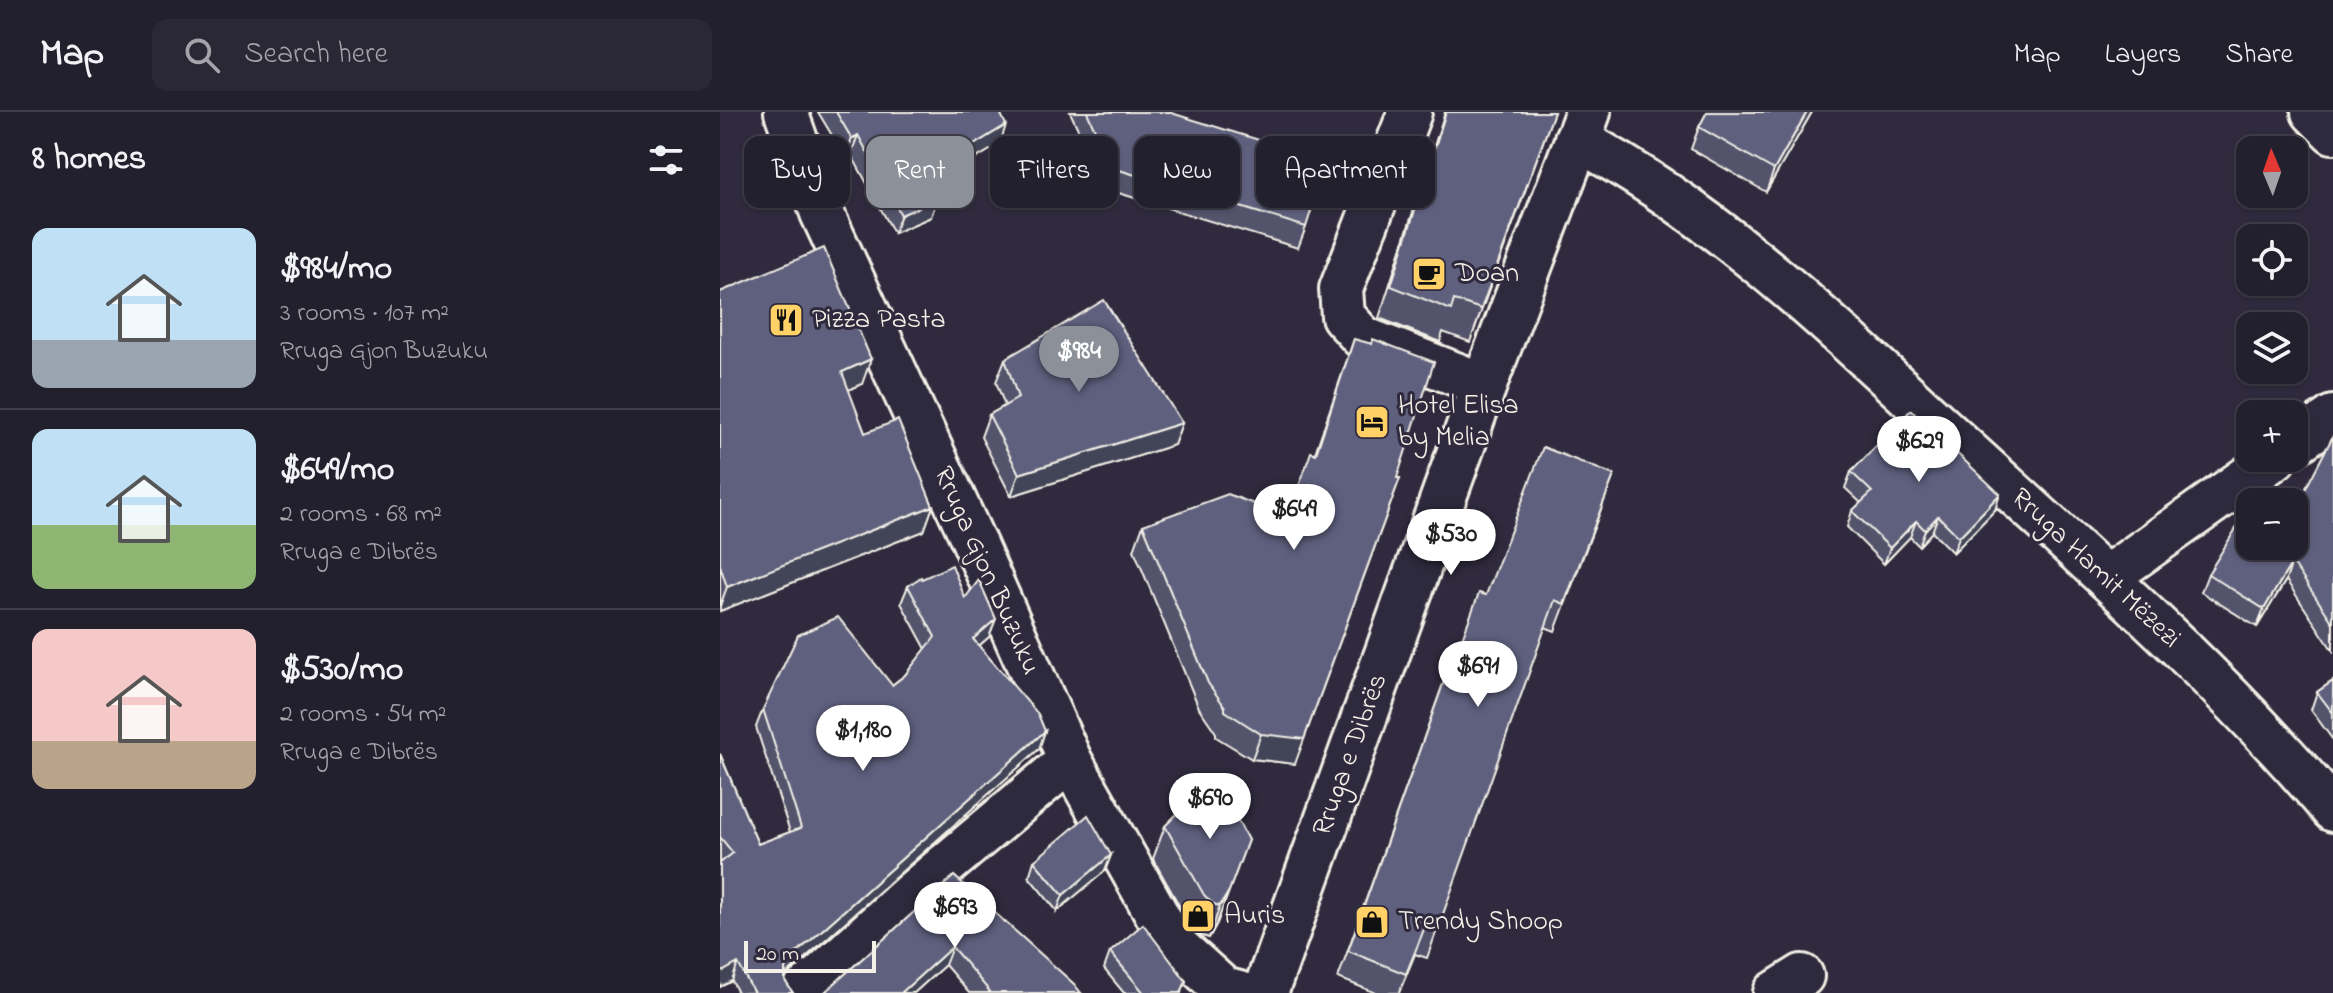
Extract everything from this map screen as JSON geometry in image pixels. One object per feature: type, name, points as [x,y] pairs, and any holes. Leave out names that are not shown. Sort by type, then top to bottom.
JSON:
[{"type":"main road","name":"Rruga e Dibrës","points":[[1265,993],[1484,385],[1582,126]]},
{"type":"street","name":"Rruga Gjon Buzuku","points":[[786,112],[822,213],[973,540],[1070,760],[1173,943],[1224,989],[1239,993]]},
{"type":"street","points":[[1410,112],[1341,289],[1343,316],[1363,338],[1484,385]]},
{"type":"street","points":[[2313,112],[2333,132]]},
{"type":"street","name":"Rruga Hamit Mëzezi","points":[[1582,126],[1611,158],[1765,266],[2107,577],[2222,691],[2333,810]]},
{"type":"street","points":[[2308,434],[2333,417]]},
{"type":"street","points":[[2107,577],[2255,472]]},
{"type":"street","points":[[802,993],[911,894],[1070,760]]},
{"type":"building","points":[[836,112],[1000,112],[1006,125],[974,145],[974,136],[866,136],[866,150],[858,135],[852,139]]},
{"type":"building","points":[[1087,112],[1168,112],[1256,139],[1256,208],[1312,208],[1306,227],[1240,207],[1240,136],[1134,136],[1134,175],[1118,170],[1118,136],[1098,136]]},
{"type":"building","points":[[1446,112],[1554,112],[1481,309],[1454,300],[1451,310],[1391,286],[1416,208],[1435,208],[1435,147]]},
{"type":"building","points":[[1707,112],[1807,112],[1774,170],[1699,127]]},
{"type":"building","points":[[897,208],[917,208],[901,215]]},
{"type":"building","points":[[824,248],[871,359],[842,372],[865,433],[898,420],[933,506],[727,587],[720,565],[720,292]]},
{"type":"building","points":[[1104,300],[1182,423],[1019,474],[989,415],[1018,398],[1005,359]]},
{"type":"building","points":[[1354,339],[1372,344],[1373,339],[1434,362],[1397,478],[1400,478],[1304,739],[1261,734],[1225,711],[1208,683],[1143,525],[1228,494],[1288,517],[1311,452],[1316,454]]},
{"type":"building","points":[[1911,410],[2000,494],[1959,537],[1938,516],[1925,530],[1916,521],[1890,548],[1852,511],[1872,492],[1851,472]]},
{"type":"building","points":[[2333,436],[2333,623],[2292,562],[2264,609],[2208,574],[2236,529],[2236,560],[2308,560],[2306,488]]},
{"type":"building","points":[[1543,447],[1614,475],[1564,604],[1555,600],[1437,931],[1425,927],[1406,974],[1348,951],[1452,659],[1479,593],[1486,595]]},
{"type":"building","points":[[952,565],[965,598],[979,580],[996,619],[973,639],[1038,714],[1045,731],[792,957],[785,969],[785,981],[793,993],[754,993],[738,963],[720,973],[720,863],[733,853],[720,837],[720,754],[758,844],[801,828],[763,709],[798,635],[838,617],[892,685],[905,675],[935,637],[908,586],[921,577]]},
{"type":"building","points":[[2333,681],[2333,713],[2317,692]]},
{"type":"building","points":[[1215,776],[1248,840],[1229,891],[1220,906],[1204,895],[1165,826]]},
{"type":"building","points":[[1088,815],[1111,855],[1063,895],[1034,861]]},
{"type":"building","points":[[954,876],[1081,993],[991,993],[952,947],[901,993],[824,993]]},
{"type":"building","points":[[1143,924],[1186,981],[1181,993],[1144,993],[1110,952]]},
{"type":"place","name":"Doan","points":[[1429,274]]},
{"type":"place","name":"Pizza Pasta","points":[[786,320]]},
{"type":"place","name":"Hotel Elisa by Melia","points":[[1372,422]]},
{"type":"place","name":"Auris","points":[[1198,916]]},
{"type":"place","name":"Trendy Shoop","points":[[1372,922]]}]
